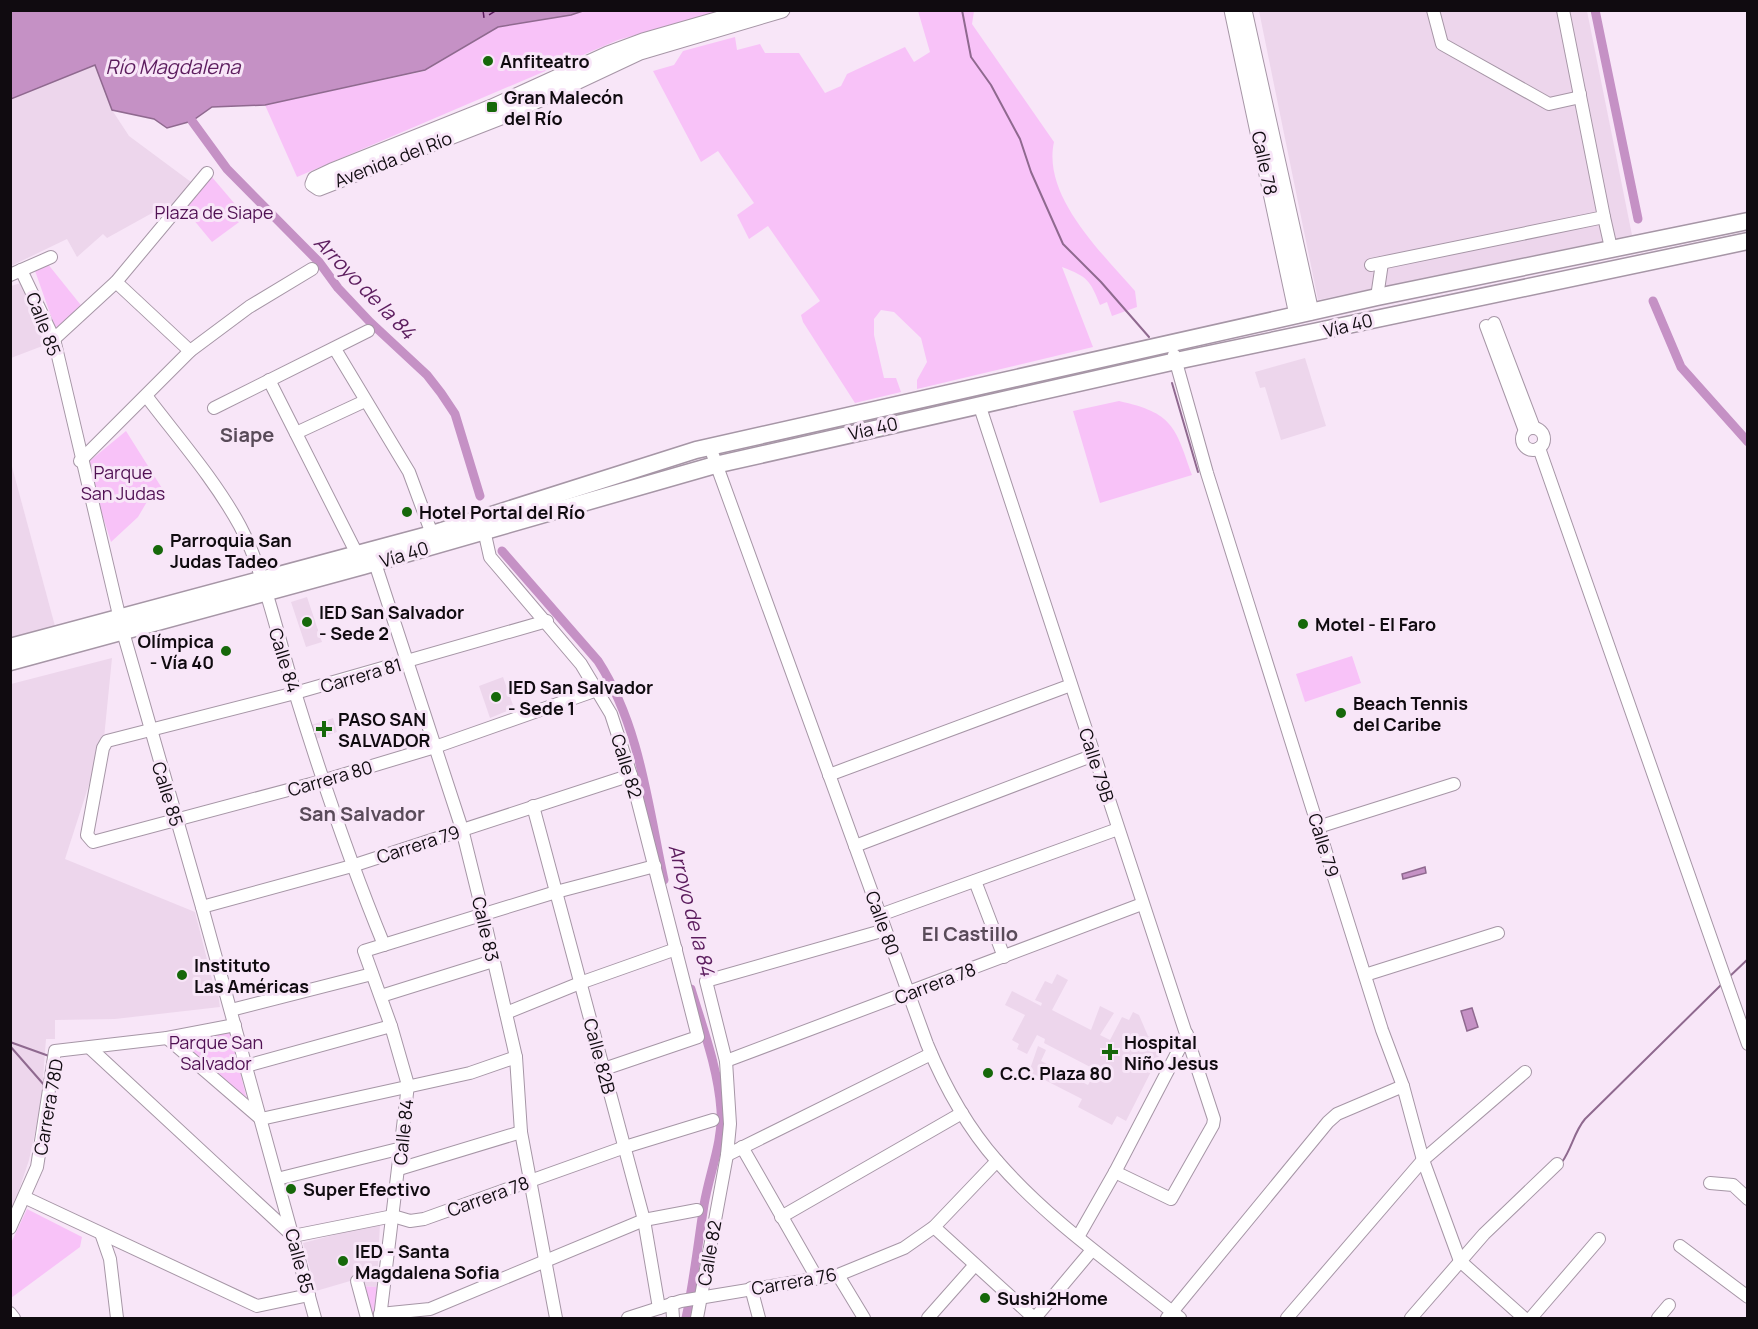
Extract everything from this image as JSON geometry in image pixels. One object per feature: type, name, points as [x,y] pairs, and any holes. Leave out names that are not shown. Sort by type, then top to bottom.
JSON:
[{"type":"highway","name":"Vía 40","points":[[10,662],[121,625],[367,558],[484,530],[853,425],[1170,343],[1304,313],[1378,292],[1587,252],[1610,244],[1748,221]]},
{"type":"highway","name":"Vía 40","points":[[367,558],[432,534],[710,447],[979,404],[1315,333],[1380,317],[1748,241]]},
{"type":"highway","points":[[1587,252],[1591,273]]},
{"type":"highway","points":[[1378,292],[1380,317]]},
{"type":"highway","name":"Vía 40","points":[[10,647],[121,625]]},
{"type":"main road","name":"Avenida del Río","points":[[751,10],[619,50],[492,107],[332,171],[315,179],[313,184],[319,188],[506,115],[639,52],[782,10]]},
{"type":"main road","name":"Calle 78","points":[[1232,10],[1304,313]]},
{"type":"main road","name":"Calle 78","points":[[1244,10],[1304,313]]},
{"type":"main road","points":[[506,115],[521,100],[608,61],[619,50]]},
{"type":"street","points":[[1433,10],[1442,44],[1549,104],[1576,98],[1580,94]]},
{"type":"street","points":[[1563,10],[1610,244]]},
{"type":"street","points":[[54,339],[117,282],[207,173]]},
{"type":"street","points":[[1378,292],[1377,264],[1604,217]]},
{"type":"street","points":[[16,272],[51,257]]},
{"type":"street","points":[[80,461],[147,397],[190,351],[249,307],[312,269]]},
{"type":"street","name":"Calle 85","points":[[16,272],[54,339],[80,461],[121,625],[231,1010],[315,1318]]},
{"type":"street","points":[[117,282],[190,351]]},
{"type":"street","points":[[1490,325],[1530,430],[1524,444],[1529,448],[1539,448]]},
{"type":"street","points":[[214,408],[368,331]]},
{"type":"street","name":"Calle 79","points":[[1170,343],[1207,473],[1365,975],[1403,1086],[1423,1160],[1460,1261],[1524,1318]]},
{"type":"street","points":[[335,349],[409,472],[432,534]]},
{"type":"street","name":"Calle 83","points":[[269,380],[296,433],[367,558],[407,662],[462,829],[516,1057],[521,1132],[556,1318]]},
{"type":"street","name":"Calle 84","points":[[147,397],[219,491],[241,527],[263,586],[322,781],[352,866],[384,945],[364,951],[391,1026],[408,1085],[380,1316]]},
{"type":"street","points":[[296,433],[365,401]]},
{"type":"street","name":"Calle 79B","points":[[979,404],[1214,1119],[1213,1125],[1174,1197],[1168,1200],[1115,1172]]},
{"type":"street","points":[[1530,430],[1540,430],[1544,436],[1539,448],[1748,1044]]},
{"type":"street","name":"Calle 80","points":[[710,447],[931,1054],[962,1113],[997,1161],[1046,1211],[1173,1316]]},
{"type":"street","name":"Calle 82","points":[[484,530],[490,557],[547,621],[581,664],[611,714],[631,774],[698,1037],[604,1069]]},
{"type":"street","name":"Carrera 81","points":[[93,842],[87,835],[105,743],[295,693],[547,621]]},
{"type":"street","points":[[829,775],[1071,685]]},
{"type":"street","name":"Carrera 80","points":[[93,842],[322,781],[435,747],[597,690]]},
{"type":"street","points":[[855,846],[1094,755]]},
{"type":"street","name":"Carrera 79","points":[[202,907],[352,866],[631,774]]},
{"type":"street","points":[[1318,827],[1454,784]]},
{"type":"street","name":"Calle 82B","points":[[533,806],[644,1220],[659,1308]]},
{"type":"street","points":[[880,915],[1118,829]]},
{"type":"street","points":[[384,945],[556,892],[655,866]]},
{"type":"street","points":[[975,881],[1004,957]]},
{"type":"street","name":"Carrera 78","points":[[726,1061],[1142,904]]},
{"type":"street","name":"Calle 82","points":[[697,1318],[698,1298],[727,1155],[730,1124],[726,1061],[705,985],[710,978],[885,930]]},
{"type":"street","points":[[1365,975],[1498,933]]},
{"type":"street","points":[[506,1013],[580,983],[676,949]]},
{"type":"street","points":[[381,996],[493,961]]},
{"type":"street","points":[[231,1010],[372,974]]},
{"type":"street","name":"Carrera 78D","points":[[10,1228],[26,1198],[37,1167],[55,1051],[167,1038],[235,1025]]},
{"type":"street","points":[[246,1066],[391,1026]]},
{"type":"street","points":[[1078,1237],[1115,1172],[1186,1034]]},
{"type":"street","points":[[167,1038],[261,1119],[470,1073],[516,1057]]},
{"type":"street","points":[[90,1048],[293,1236]]},
{"type":"street","points":[[727,1155],[931,1054]]},
{"type":"street","points":[[1287,1318],[1423,1160],[1525,1072]]},
{"type":"street","points":[[1173,1316],[1336,1114],[1403,1086]]},
{"type":"street","points":[[781,1217],[962,1113]]},
{"type":"street","name":"Carrera 78","points":[[293,1236],[393,1216],[410,1221],[424,1220],[625,1147],[713,1120]]},
{"type":"street","points":[[399,1169],[521,1132]]},
{"type":"street","points":[[742,1147],[817,1278]]},
{"type":"street","points":[[277,1179],[402,1148]]},
{"type":"street","name":"Carrera 76","points":[[628,1318],[677,1302],[838,1275],[904,1248],[934,1227],[997,1161]]},
{"type":"street","points":[[1411,1318],[1484,1234],[1557,1164]]},
{"type":"street","points":[[1710,1183],[1733,1185],[1748,1199]]},
{"type":"street","points":[[26,1198],[102,1236],[257,1306],[309,1295]]},
{"type":"street","points":[[380,1316],[430,1308],[644,1220],[697,1210]]},
{"type":"street","points":[[934,1227],[974,1266],[1035,1318],[1092,1250]]},
{"type":"street","points":[[102,1236],[110,1259],[117,1318]]},
{"type":"street","points":[[1531,1318],[1599,1239]]},
{"type":"street","points":[[110,1259],[124,1246]]},
{"type":"street","points":[[1680,1246],[1748,1297]]},
{"type":"street","points":[[928,1318],[974,1266]]},
{"type":"street","points":[[838,1275],[864,1318]]},
{"type":"street","points":[[357,1281],[367,1318]]},
{"type":"street","points":[[751,1288],[759,1318]]},
{"type":"street","points":[[673,1318],[677,1302]]},
{"type":"street","points":[[1658,1318],[1669,1305]]},
{"type":"street","points":[[10,1313],[14,1318]]},
{"type":"shaded area","points":[[1259,11],[1587,11],[1632,235],[1318,300]]},
{"type":"shaded area","points":[[95,65],[112,110],[129,136],[191,182],[167,213],[163,207],[107,238],[103,234],[77,257],[67,239],[11,266],[11,99]]},
{"type":"shaded area","points":[[21,283],[45,345],[11,358],[11,286]]},
{"type":"shaded area","points":[[1305,358],[1326,426],[1281,440],[1265,387],[1260,388],[1255,372]]},
{"type":"shaded area","points":[[11,463],[55,626],[10,637]]},
{"type":"shaded area","name":"IED San Salvador - Sede 2","points":[[307,597],[322,642],[306,647],[291,602]]},
{"type":"shaded area","points":[[112,658],[104,738],[65,859],[195,912],[214,987],[217,987],[220,1007],[115,1019],[55,1020],[55,1039],[46,1039],[41,1105],[29,1160],[11,1214],[11,684]]},
{"type":"shaded area","name":"IED San Salvador - Sede 1","points":[[503,677],[514,708],[490,718],[479,686]]},
{"type":"shaded area","name":"PASO SAN SALVADOR","points":[[333,718],[337,732],[316,739],[311,725]]},
{"type":"shaded area","name":"Hospital Niño Jesus","points":[[1057,974],[1068,980],[1052,1010],[1091,1030],[1100,1006],[1114,1013],[1100,1035],[1110,1040],[1122,1017],[1129,1020],[1133,1012],[1139,1015],[1148,1036],[1165,1044],[1126,1121],[1117,1116],[1112,1125],[1078,1107],[1082,1099],[1029,1072],[1038,1046],[1046,1050],[1041,1061],[1088,1085],[1096,1070],[1044,1043],[1045,1039],[1037,1035],[1027,1054],[1017,1049],[1019,1044],[1012,1040],[1025,1015],[1005,1005],[1012,991],[1041,1006],[1042,1003],[1035,1000],[1045,981],[1052,984]]},
{"type":"shaded area","name":"IED - Santa Magdalena Sofia","points":[[380,1223],[377,1287],[359,1286],[357,1279],[316,1291],[303,1243]]},
{"type":"green space","points":[[583,11],[720,11],[618,40],[297,177],[265,105],[425,71],[498,27]]},
{"type":"green space","points":[[918,11],[974,11],[972,24],[1054,142],[1053,162],[1057,183],[1066,203],[1092,241],[1135,291],[1137,307],[1112,316],[1107,302],[1100,305],[1087,280],[1062,267],[1093,347],[917,389],[917,380],[927,362],[921,338],[894,312],[881,310],[874,319],[874,335],[884,378],[896,378],[901,392],[855,403],[803,322],[801,315],[820,301],[768,226],[749,239],[737,215],[754,203],[718,151],[701,162],[653,71],[674,65],[683,51],[735,37],[737,50],[760,44],[765,53],[799,53],[825,93],[841,86],[847,74],[905,47],[914,62],[930,52]]},
{"type":"green space","name":"Plaza de Siape","points":[[211,176],[246,217],[212,242],[183,207]]},
{"type":"green space","points":[[47,263],[84,309],[57,333],[34,268]]},
{"type":"green space","points":[[1119,401],[1151,411],[1169,424],[1181,444],[1192,475],[1100,503],[1073,411]]},
{"type":"green space","name":"Parque San Judas","points":[[126,431],[165,493],[148,500],[138,517],[111,542],[86,464]]},
{"type":"green space","points":[[1352,656],[1361,683],[1305,702],[1296,674]]},
{"type":"green space","name":"Parque San Salvador","points":[[230,1031],[249,1108],[174,1040]]},
{"type":"green space","points":[[27,1209],[82,1237],[80,1247],[11,1298],[11,1243]]},
{"type":"green space","points":[[359,1286],[377,1287],[375,1318],[369,1318]]},
{"type":"water","name":"Río Magdalena","points":[[11,10],[583,11],[498,27],[425,70],[265,105],[212,107],[192,121],[167,128],[154,119],[112,110],[95,65],[11,99]]},
{"type":"water","points":[[1425,867],[1426,873],[1403,879],[1402,874]]},
{"type":"water","points":[[1472,1008],[1478,1027],[1467,1031],[1461,1011]]},
{"type":"waterway","points":[[962,10],[971,57],[991,85],[1020,139],[1031,172],[1063,244],[1101,282],[1149,337]]},
{"type":"waterway","points":[[1595,10],[1638,219]]},
{"type":"waterway","name":"Arroyo de la 84","points":[[192,121],[227,169],[319,262],[338,288],[370,322],[427,375],[441,393],[455,414],[480,496]]},
{"type":"waterway","points":[[1653,301],[1681,367],[1748,442]]},
{"type":"waterway","points":[[1172,383],[1198,472]]},
{"type":"waterway","name":"Arroyo de la 84","points":[[502,551],[598,661],[612,686],[624,712],[641,767],[664,880]]},
{"type":"waterway","points":[[1729,977],[1748,959]]},
{"type":"waterway","points":[[1562,1162],[1585,1119],[1723,983]]},
{"type":"waterway","name":"Arroyo de la 84","points":[[686,1318],[706,1193],[718,1146],[721,1122],[719,1094],[713,1064],[691,989]]},
{"type":"waterway","points":[[10,1042],[49,1056]]},
{"type":"waterway","points":[[10,1046],[45,1086]]},
{"type":"ferry route","points":[[483,10],[484,18],[497,10]]},
{"type":"place","name":"Anfiteatro","points":[[488,61]]},
{"type":"place","name":"Gran Malecón del Río","points":[[492,107]]},
{"type":"place","name":"Hotel Portal del Río","points":[[407,512]]},
{"type":"place","name":"Parroquia San Judas Tadeo","points":[[158,550]]},
{"type":"place","name":"IED San Salvador - Sede 2","points":[[307,622]]},
{"type":"place","name":"Motel - El Faro","points":[[1303,624]]},
{"type":"place","name":"Olímpica - Vía 40","points":[[226,651]]},
{"type":"place","name":"IED San Salvador - Sede 1","points":[[496,697]]},
{"type":"place","name":"Beach Tennis del Caribe","points":[[1341,713]]},
{"type":"place","name":"PASO SAN SALVADOR","points":[[324,729]]},
{"type":"place","name":"Instituto Las Américas","points":[[182,975]]},
{"type":"place","name":"Hospital Niño Jesus","points":[[1110,1052]]},
{"type":"place","name":"C.C. Plaza 80","points":[[988,1073]]},
{"type":"place","name":"Super Efectivo","points":[[291,1189]]},
{"type":"place","name":"IED - Santa Magdalena Sofia","points":[[343,1261]]},
{"type":"place","name":"Sushi2Home","points":[[985,1298]]},
{"type":"district","name":"Siape","points":[[247,434]]},
{"type":"district","name":"San Salvador","points":[[362,813]]},
{"type":"district","name":"El Castillo","points":[[970,933]]}]
